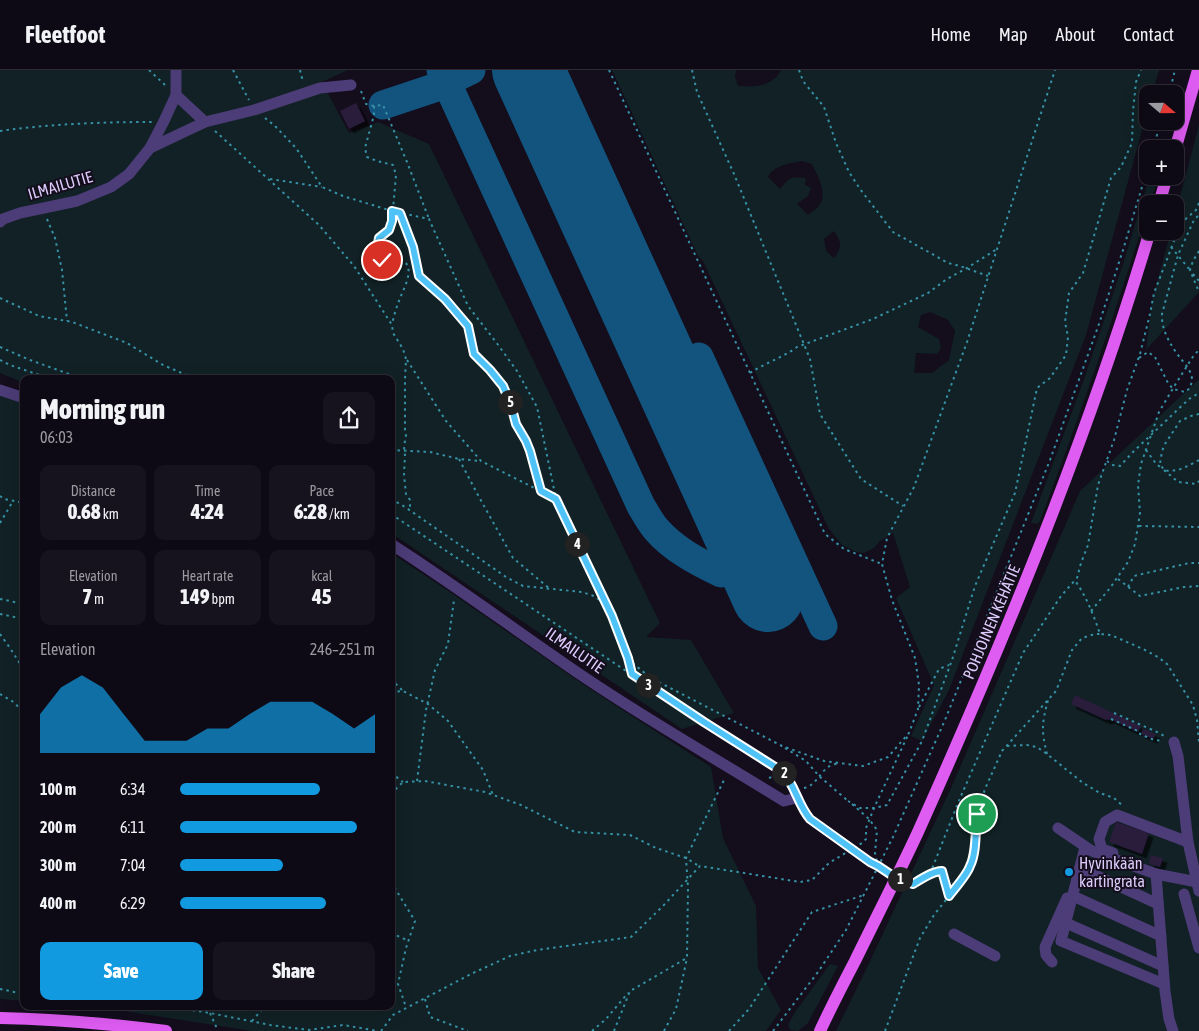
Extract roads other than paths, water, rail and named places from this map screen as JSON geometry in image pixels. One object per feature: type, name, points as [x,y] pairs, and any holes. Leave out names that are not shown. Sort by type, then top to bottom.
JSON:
[{"type":"main road","points":[[1178,140],[1198,70]]},
{"type":"main road","name":"POHJOINEN KEHÄTIE","points":[[820,1031],[917,834],[991,665],[1050,520],[1104,372],[1147,240]]},
{"type":"main road","name":"POHJOINEN KEHÄTIE","points":[[815,1031],[829,1011]]},
{"type":"main road","points":[[0,1018],[70,1021],[166,1031]]},
{"type":"street","name":"ILMAILUTIE","points":[[0,222],[3,219],[20,213],[77,200],[111,187],[129,174],[150,148],[164,122],[176,95],[176,70]]},
{"type":"street","points":[[150,148],[205,122],[254,110],[320,88],[351,85]]},
{"type":"street","points":[[176,95],[205,122]]},
{"type":"street","points":[[0,390],[20,397]]},
{"type":"street","name":"ILMAILUTIE","points":[[395,547],[459,589],[588,680],[659,725],[784,801],[796,794]]},
{"type":"street","points":[[1058,828],[1092,851],[1198,887],[1188,842],[1178,756],[1174,742]]},
{"type":"street","points":[[1144,870],[1140,863],[1102,849],[1099,839],[1105,822],[1117,815],[1188,842]]},
{"type":"street","points":[[1085,847],[1061,942],[1164,984]]},
{"type":"street","points":[[1080,868],[1158,904]]},
{"type":"street","points":[[1052,962],[1046,955],[1045,947],[1080,868]]},
{"type":"street","points":[[1156,874],[1164,984],[1169,1019],[1173,1031]]},
{"type":"street","points":[[1184,894],[1199,948]]},
{"type":"street","points":[[1073,896],[1160,936]]},
{"type":"street","points":[[1066,923],[1163,966]]},
{"type":"street","points":[[954,934],[995,956]]},
{"type":"place","name":"Hyvinkään kartingrata","points":[[1069,872]]}]
